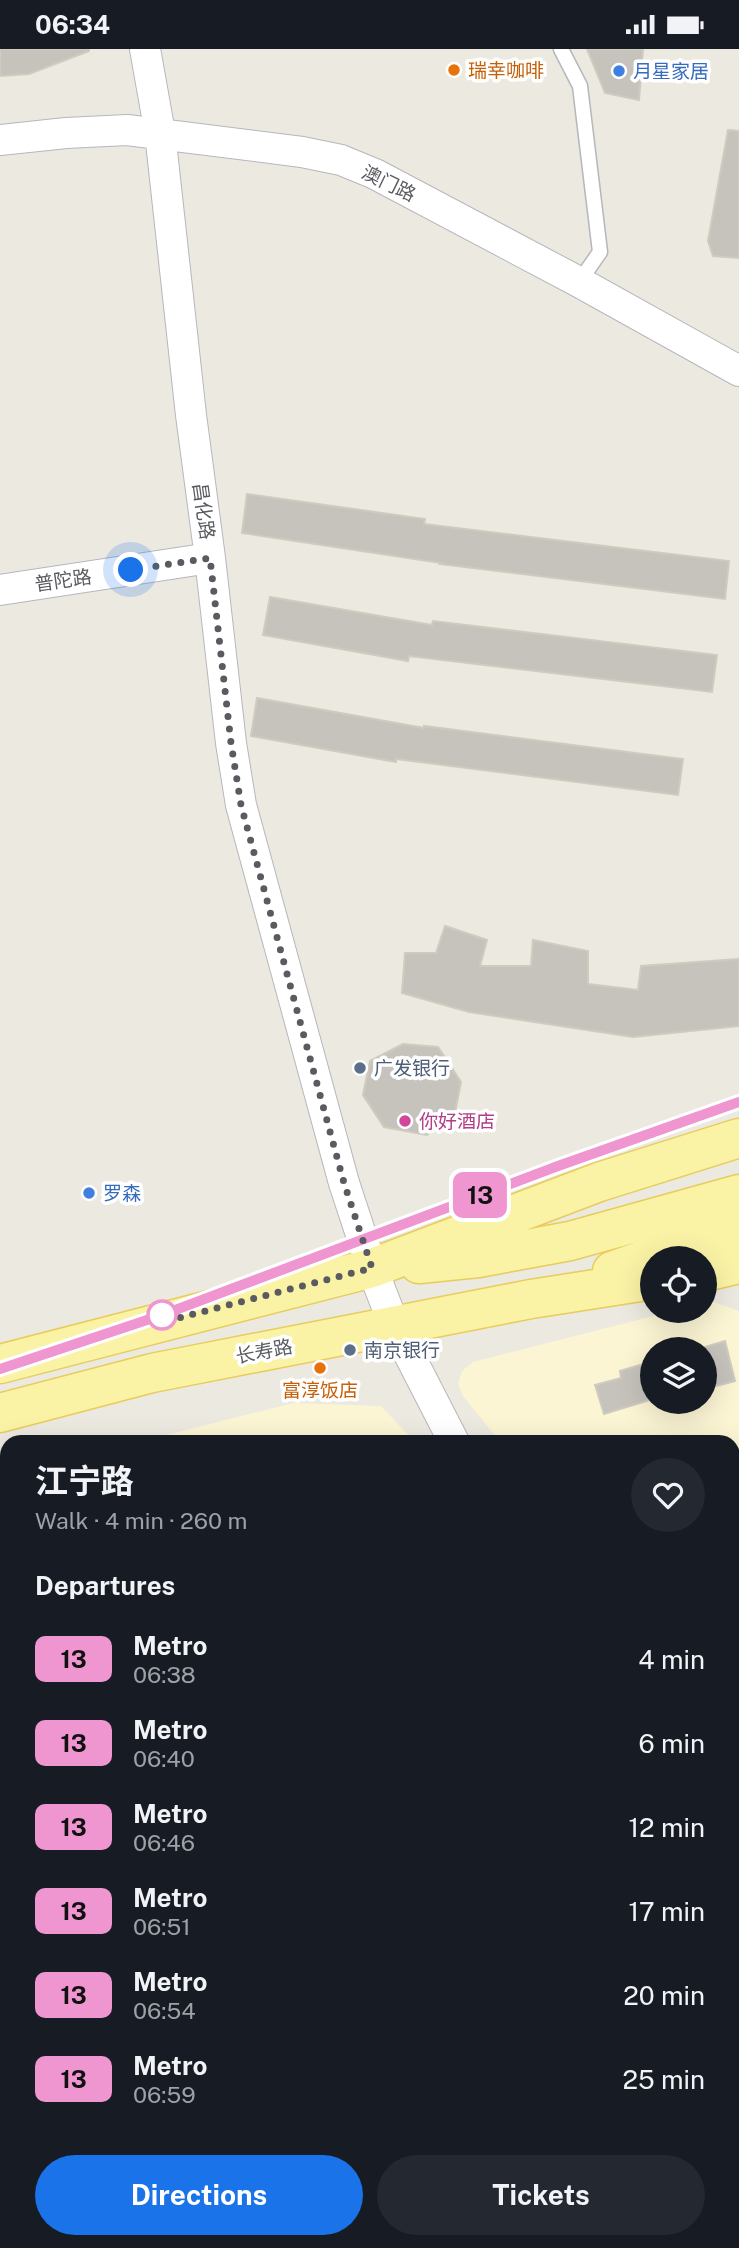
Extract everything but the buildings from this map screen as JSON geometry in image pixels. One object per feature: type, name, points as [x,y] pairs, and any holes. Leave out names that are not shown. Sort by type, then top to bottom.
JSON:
[{"type":"main road","points":[[0,1364],[372,1268],[599,1182],[739,1137]]},
{"type":"main road","points":[[372,1268],[478,1258],[570,1241],[739,1194]]},
{"type":"main road","name":"长寿路","points":[[531,1299],[739,1226]]},
{"type":"main road","points":[[717,1269],[739,1264]]},
{"type":"main road","name":"长寿路","points":[[0,1413],[152,1373],[531,1299],[640,1282]]},
{"type":"street","name":"昌化路","points":[[145,49],[160,133],[191,415],[241,805],[344,1183],[372,1268],[394,1325],[450,1435]]},
{"type":"street","name":"澳门路","points":[[0,140],[99,131],[160,133],[302,152],[341,160],[375,174],[579,282],[739,371]]},
{"type":"street","name":"普陀路","points":[[0,590],[210,558]]},
{"type":"lane","points":[[561,49],[580,86],[600,252],[579,282]]},
{"type":"shaded area","points":[[717,1303],[739,1311],[739,1435],[494,1435],[463,1396],[458,1384],[462,1371],[473,1362],[640,1319],[640,1323],[717,1323]]},
{"type":"shaded area","points":[[293,1403],[381,1406],[408,1435],[167,1435]]},
{"type":"metro line","name":"13","points":[[0,1369],[162,1315],[558,1166],[739,1102]]},
{"type":"place","name":"瑞幸咖啡","points":[[454,70]]},
{"type":"place","name":"月星家居","points":[[619,71]]},
{"type":"place","name":"广发银行","points":[[360,1068]]},
{"type":"place","name":"你好酒店","points":[[405,1121]]},
{"type":"place","name":"罗森","points":[[89,1193]]},
{"type":"place","name":"南京银行","points":[[350,1350]]},
{"type":"place","name":"富淳饭店","points":[[320,1368]]},
{"type":"route","points":[[131,570],[210,558],[231,743],[241,805],[344,1183],[372,1268],[159,1323],[162,1315]]}]
